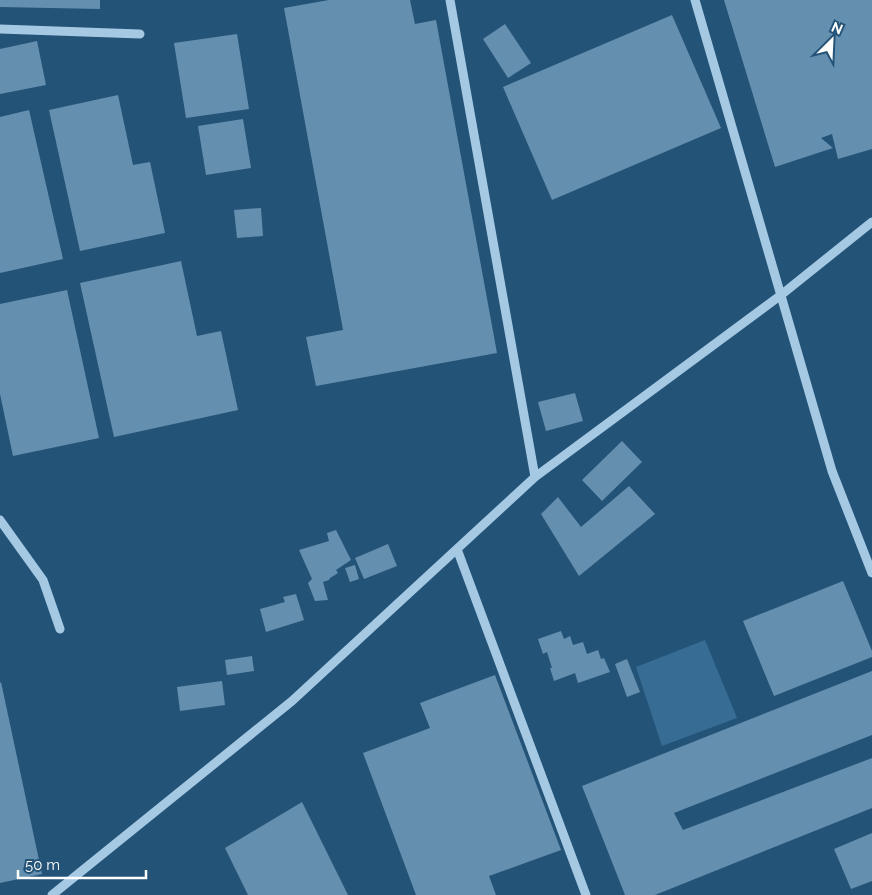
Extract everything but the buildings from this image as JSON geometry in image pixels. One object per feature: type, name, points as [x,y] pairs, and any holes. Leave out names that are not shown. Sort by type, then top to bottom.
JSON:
[{"type":"street","points":[[450,0],[535,477]]},
{"type":"street","points":[[695,0],[832,471],[868,551],[872,572]]},
{"type":"street","points":[[0,29],[140,34]]},
{"type":"street","points":[[52,895],[292,701],[535,477],[781,295],[872,222]]},
{"type":"street","points":[[0,520],[43,580],[60,629]]},
{"type":"street","points":[[457,549],[586,895]]},
{"type":"shaded area","points":[[705,640],[737,718],[662,746],[636,667]]}]
